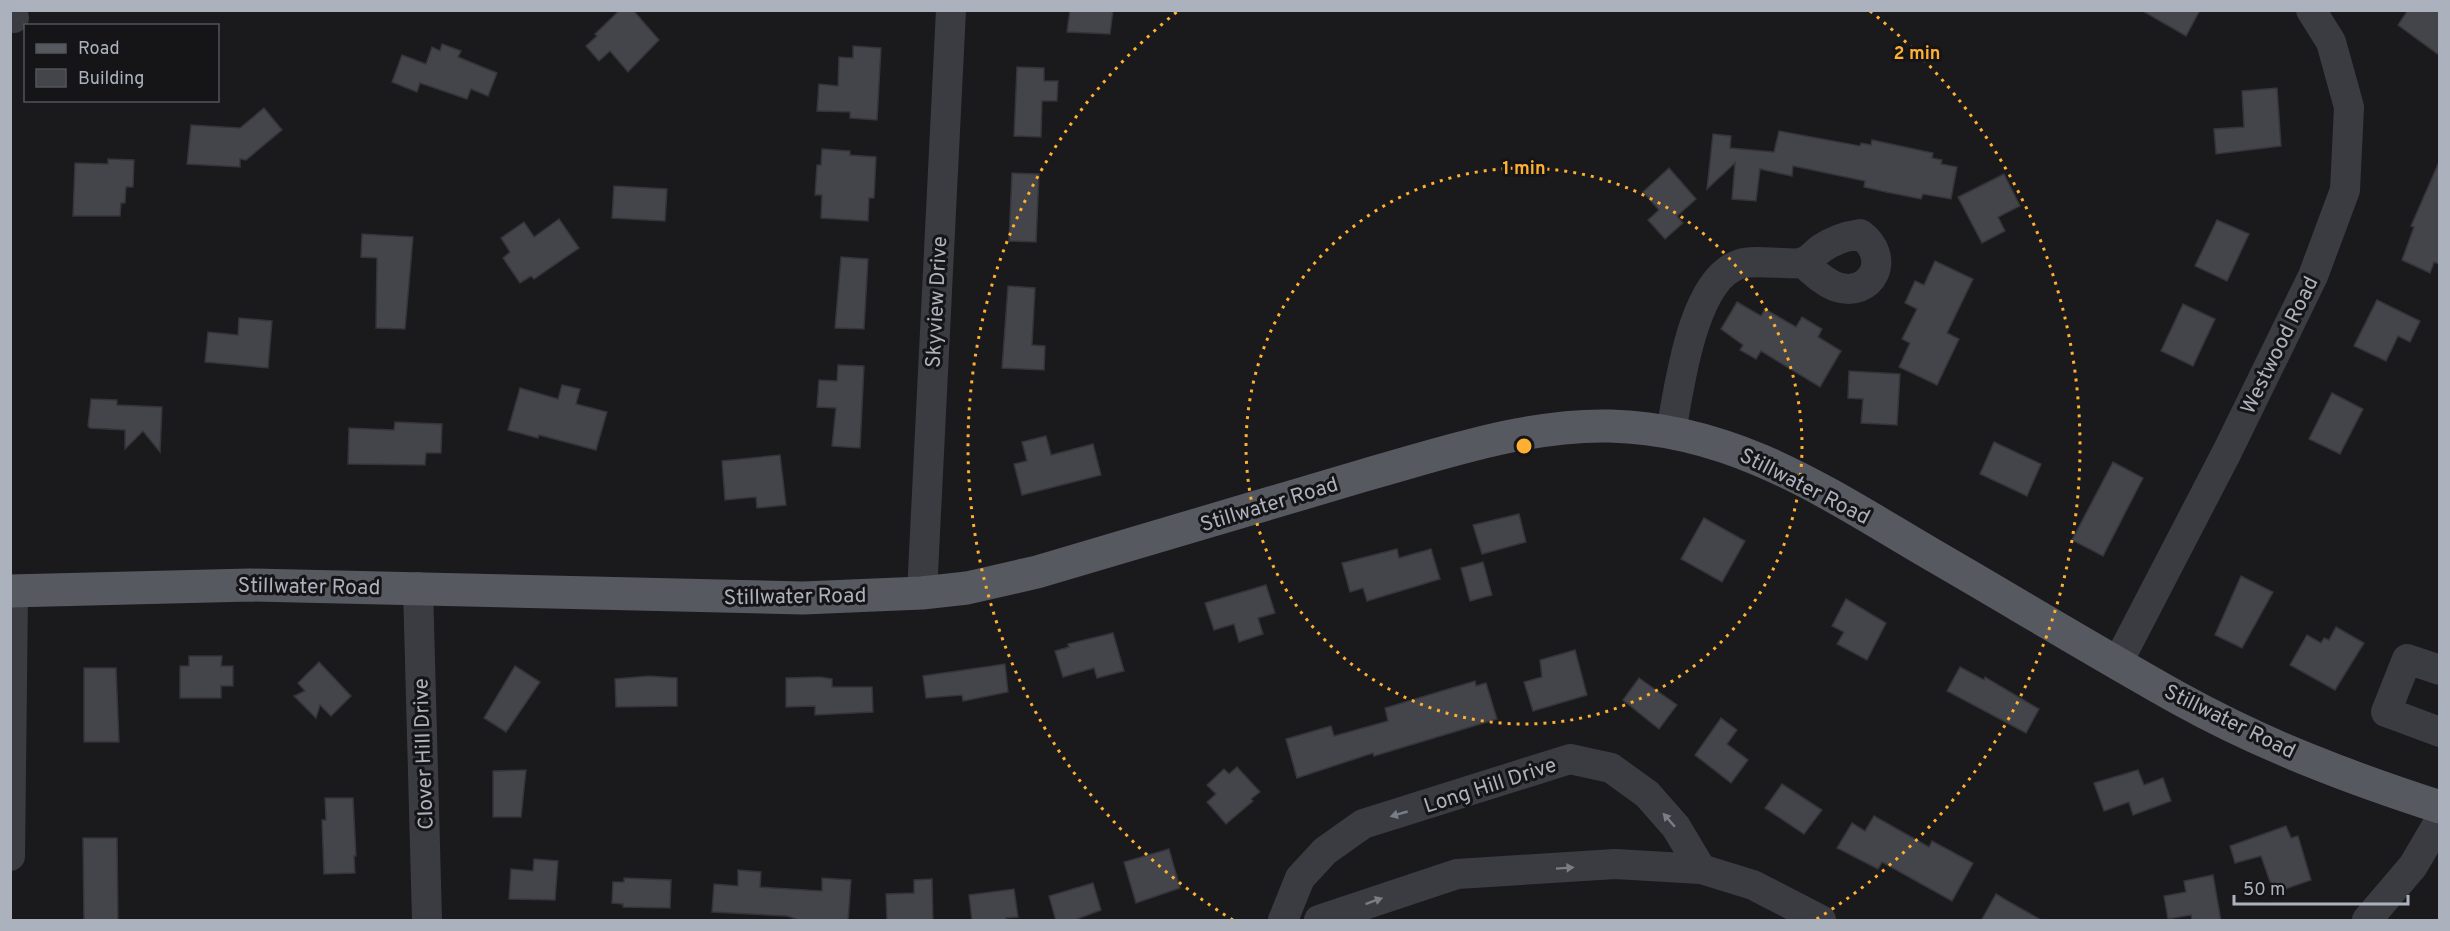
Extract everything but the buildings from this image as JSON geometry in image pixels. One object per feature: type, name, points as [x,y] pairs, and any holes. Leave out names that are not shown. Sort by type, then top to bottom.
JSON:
[{"type":"main road","name":"Stillwater Road","points":[[12,592],[244,585],[803,598],[922,593],[967,588],[1037,572],[1462,448],[1561,428],[1607,426],[1671,432],[1707,440],[1760,459],[1844,503],[2182,700],[2263,741],[2366,783],[2439,807]]},
{"type":"street","name":"Skyview Drive","points":[[922,593],[951,10]]},
{"type":"street","name":"Westwood Road","points":[[2118,662],[2227,452],[2308,286],[2345,190],[2349,107],[2331,42],[2311,10]]},
{"type":"street","points":[[1671,432],[1681,378],[1699,312],[1718,278],[1744,263],[1803,263]]},
{"type":"street","name":"Clover Hill Drive","points":[[418,588],[427,921]]},
{"type":"street","points":[[10,856],[12,592]]},
{"type":"street","points":[[2439,670],[2407,659],[2386,712],[2439,732]]},
{"type":"street","name":"Long Hill Drive","points":[[1283,921],[1300,878],[1325,851],[1363,825],[1570,759],[1611,768],[1647,794],[1676,827],[1701,869]]},
{"type":"street","points":[[2367,921],[2413,866],[2439,820]]},
{"type":"street","points":[[1319,921],[1457,874],[1615,864],[1701,869],[1753,885],[1821,921]]}]
